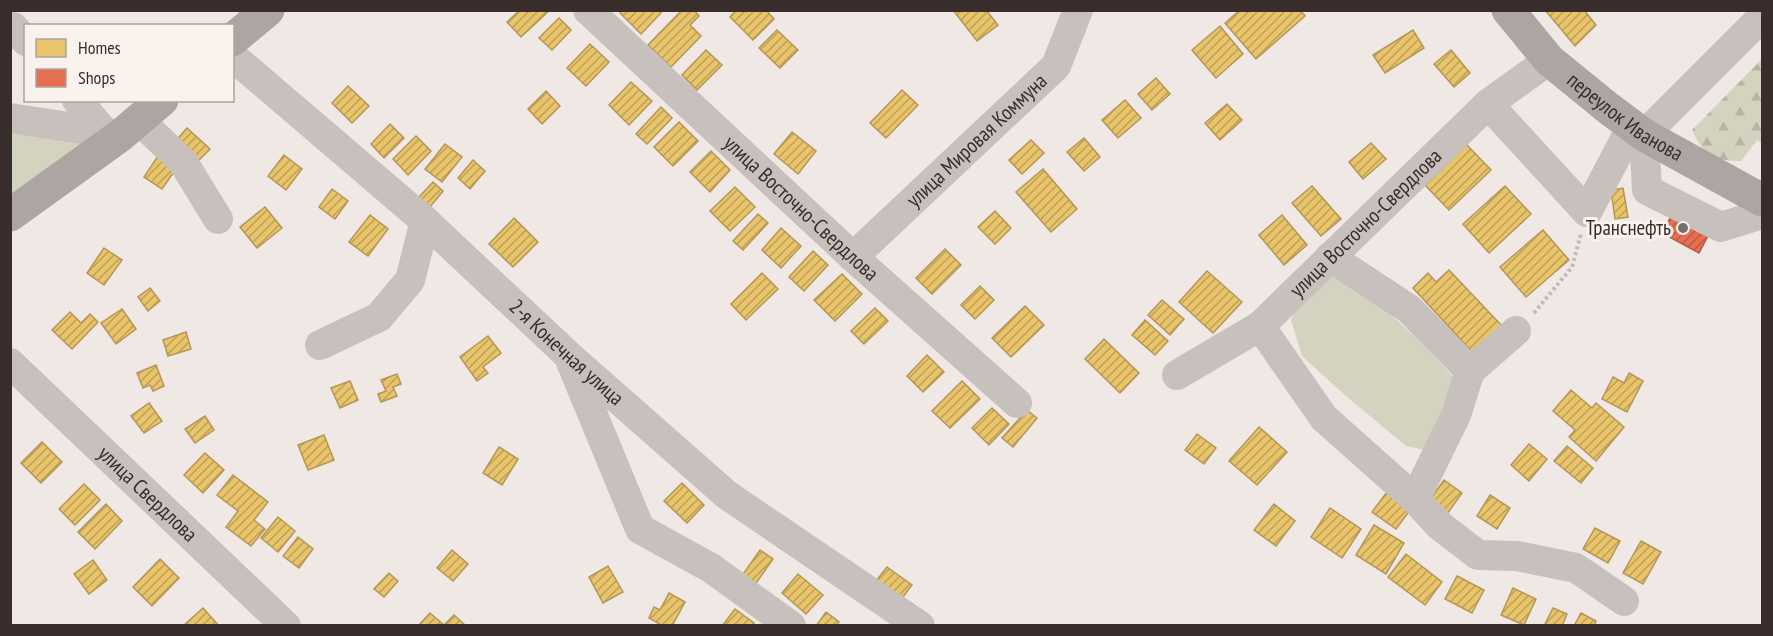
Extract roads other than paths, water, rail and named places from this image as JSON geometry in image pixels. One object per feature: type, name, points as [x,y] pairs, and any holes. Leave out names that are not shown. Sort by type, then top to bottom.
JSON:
[{"type":"main road","points":[[234,38],[268,10]]},
{"type":"main road","name":"переулок Иванова","points":[[1508,10],[1549,60],[1638,130],[1762,200]]},
{"type":"main road","points":[[10,215],[131,122]]},
{"type":"street","name":"улица Восточно-Свердлова","points":[[588,10],[854,257],[1017,403]]},
{"type":"street","name":"улица Мировая Коммуна","points":[[854,257],[1056,66],[1078,10]]},
{"type":"street","points":[[1488,104],[1587,212],[1638,130],[1762,18]]},
{"type":"street","name":"2-я Конечная улица","points":[[234,58],[425,221],[569,356],[727,495],[886,616],[920,626]]},
{"type":"street","name":"улица Восточно-Свердлова","points":[[1177,375],[1260,327],[1488,104],[1549,60]]},
{"type":"street","points":[[82,102],[131,122],[183,162],[218,219]]},
{"type":"street","points":[[10,118],[131,122]]},
{"type":"street","points":[[1638,130],[1647,190],[1721,227],[1762,214]]},
{"type":"street","points":[[320,345],[379,317],[387,308],[410,280],[425,221]]},
{"type":"street","points":[[1330,257],[1409,309],[1470,371]]},
{"type":"street","points":[[1260,327],[1324,417],[1439,525],[1478,555],[1517,556],[1576,568],[1624,601]]},
{"type":"street","points":[[1415,500],[1456,415],[1470,371],[1516,331]]},
{"type":"street","points":[[569,356],[640,529],[711,568],[791,626]]},
{"type":"street","name":"улица Свердлова","points":[[10,363],[286,626]]},
{"type":"place","name":"Транснефть","points":[[1683,228]]}]
